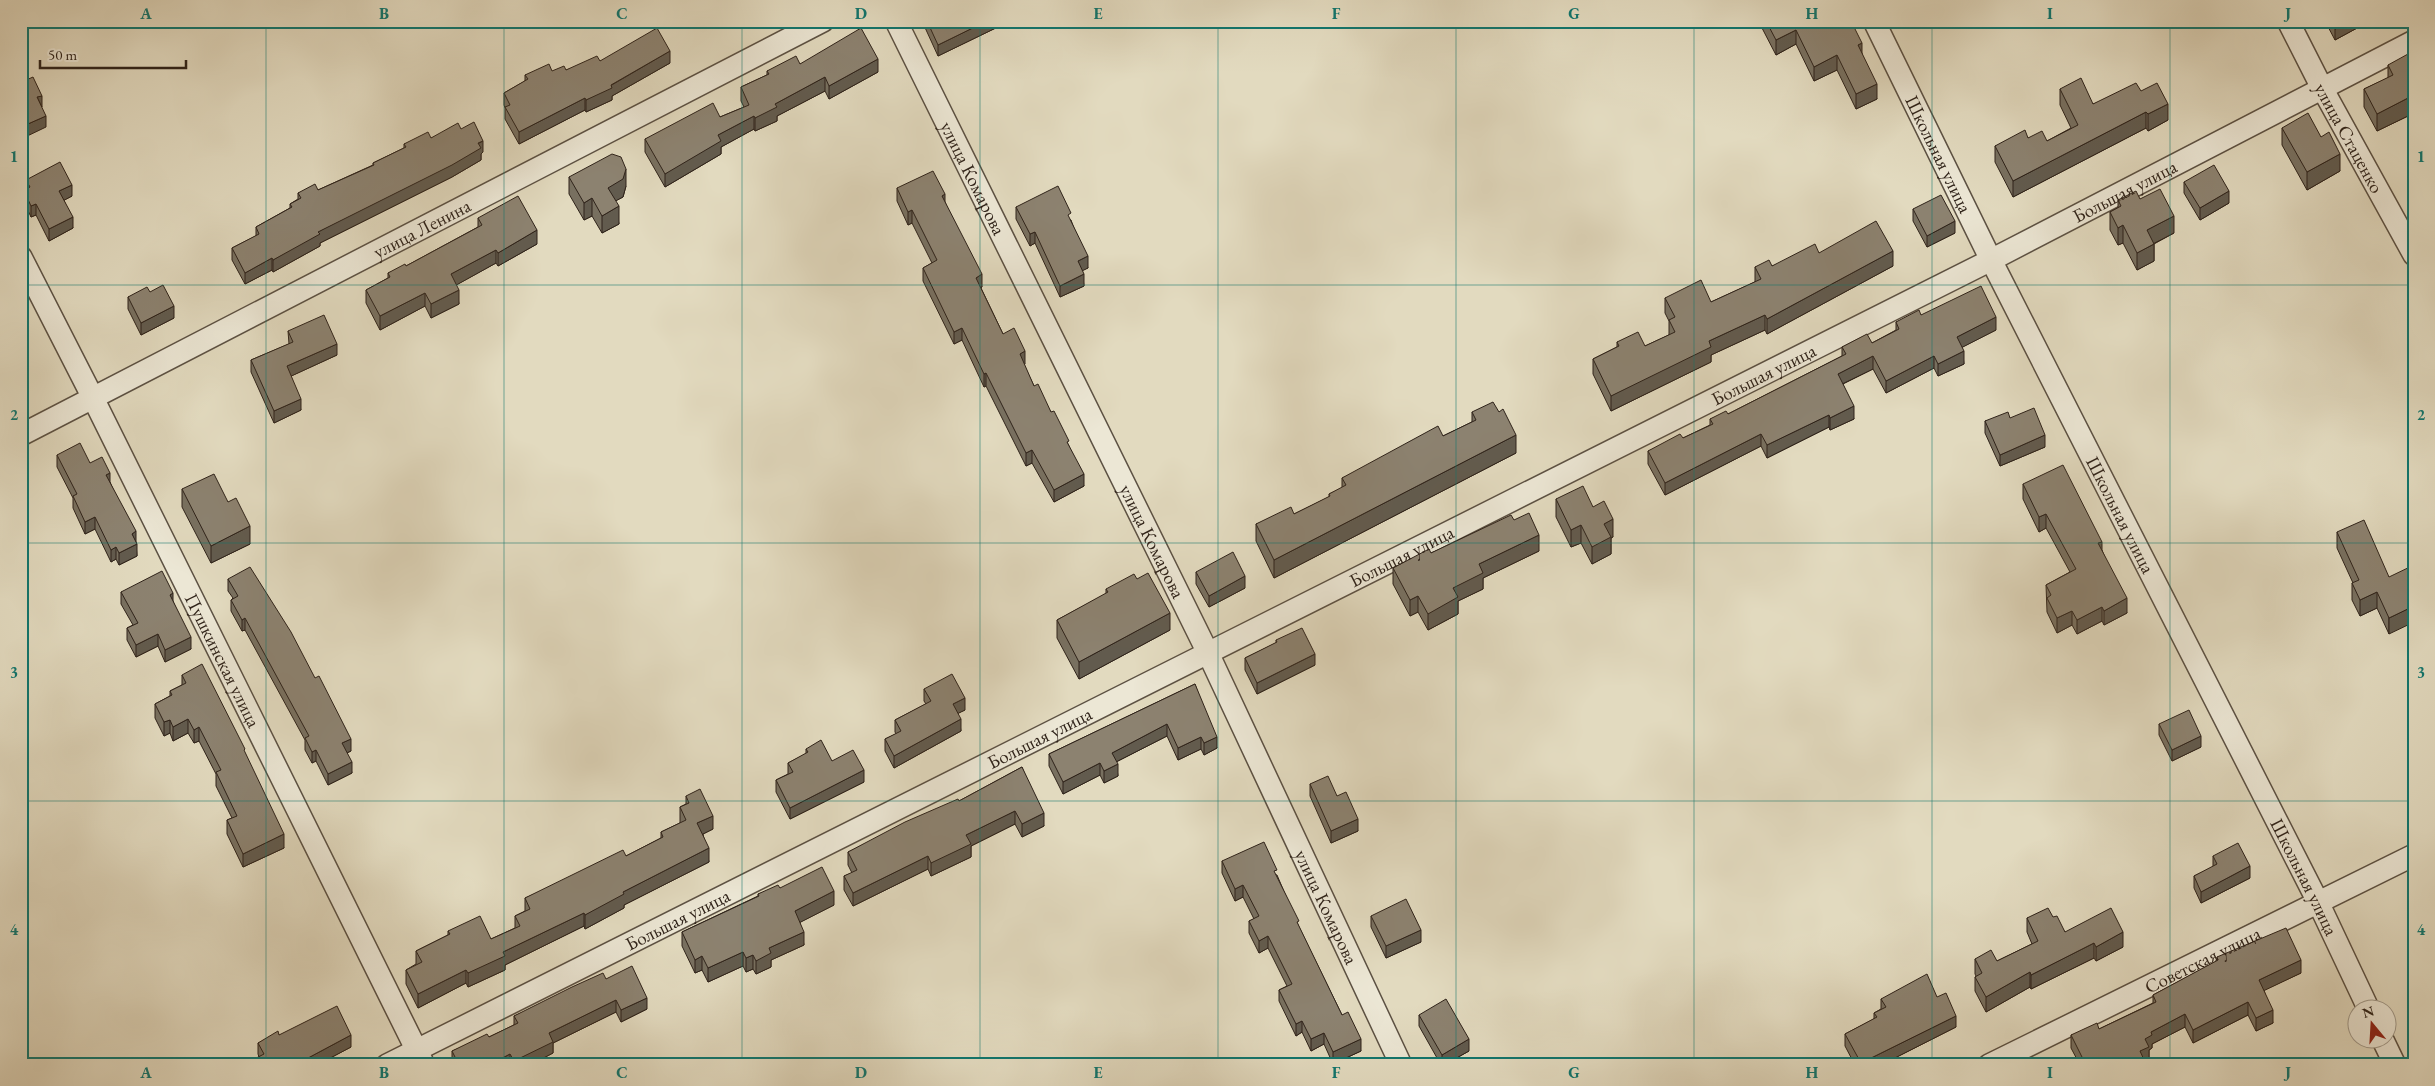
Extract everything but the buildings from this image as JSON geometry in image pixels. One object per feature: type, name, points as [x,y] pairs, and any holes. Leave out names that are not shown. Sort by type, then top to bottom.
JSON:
[{"type":"street","name":"улица Ленина","points":[[21,435],[823,21]]},
{"type":"street","name":"улица Комарова","points":[[896,21],[1208,653],[1401,1065]]},
{"type":"street","name":"Школьная улица","points":[[1874,21],[1991,260],[2318,902],[2363,998]]},
{"type":"street","name":"улица Стаценко","points":[[2288,21],[2322,88],[2414,255]]},
{"type":"street","name":"Большая улица","points":[[387,1065],[420,1057],[1208,653],[1991,260],[2414,41]]},
{"type":"street","name":"Пушкинская улица","points":[[21,257],[93,398],[420,1057]]},
{"type":"street","name":"Советская улица","points":[[1989,1065],[2414,855]]},
{"type":"street","points":[[2387,1048],[2395,1065]]}]
